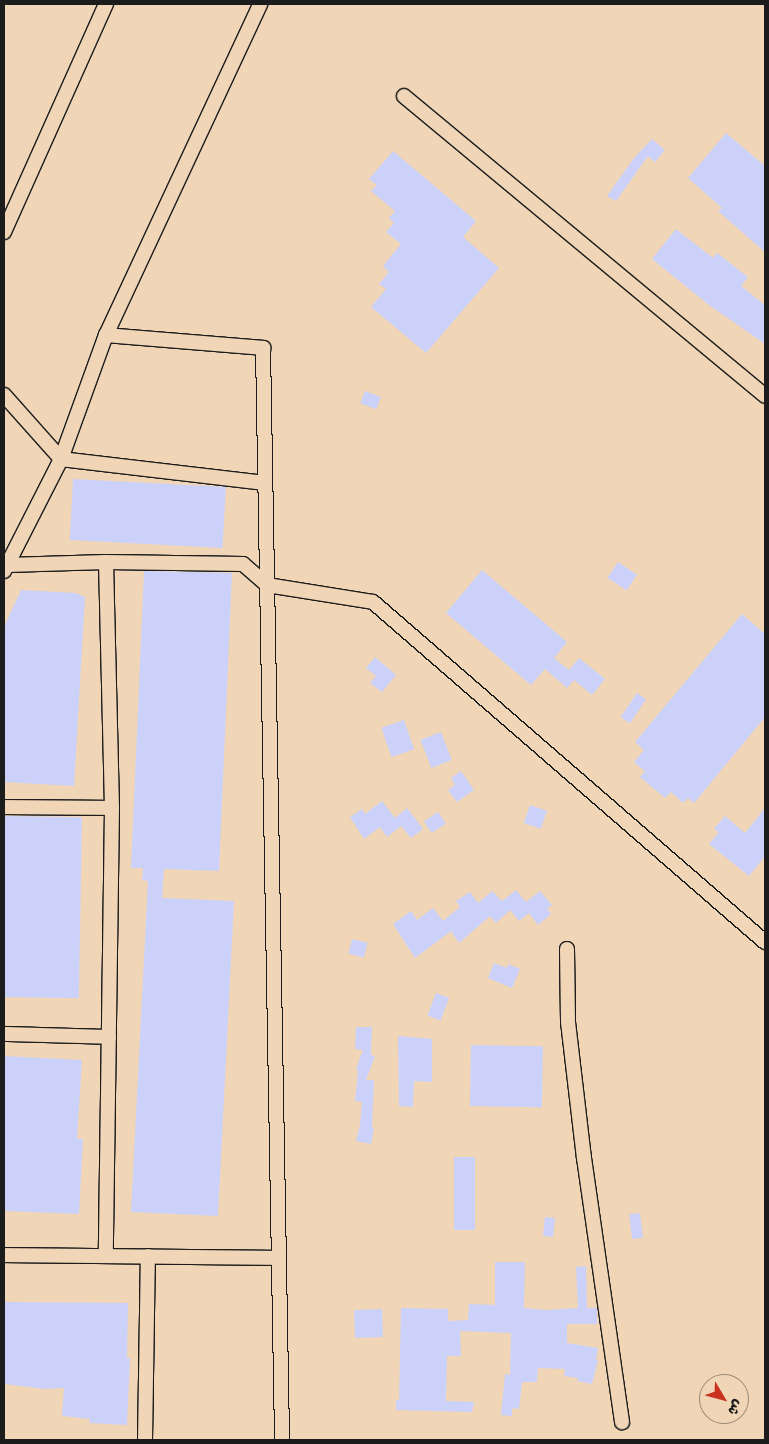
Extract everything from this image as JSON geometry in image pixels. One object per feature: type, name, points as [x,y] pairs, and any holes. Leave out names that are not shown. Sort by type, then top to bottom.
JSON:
[{"type":"street","points":[[4,232],[106,4]]},
{"type":"street","points":[[5,568],[61,459],[106,335],[260,4]]},
{"type":"street","points":[[404,96],[765,396]]},
{"type":"street","points":[[106,335],[263,348],[282,1440]]},
{"type":"street","points":[[4,395],[61,459],[265,483]]},
{"type":"street","points":[[5,568],[106,562],[243,564],[267,585],[373,602],[765,942]]},
{"type":"street","points":[[106,562],[112,808],[106,1255]]},
{"type":"street","points":[[4,807],[112,808]]},
{"type":"street","points":[[567,949],[568,1022],[580,1129],[622,1422]]},
{"type":"street","points":[[4,1034],[109,1037]]},
{"type":"street","points":[[4,1255],[279,1258]]},
{"type":"street","points":[[145,1440],[148,1256]]},
{"type":"building","points":[[726,133],[765,166],[765,252],[718,211],[722,208],[688,178]]},
{"type":"building","points":[[652,139],[665,150],[655,162],[648,156],[616,201],[607,196],[634,158]]},
{"type":"building","points":[[393,151],[476,221],[463,237],[499,268],[426,353],[371,307],[386,289],[379,284],[389,272],[383,266],[401,244],[386,232],[394,223],[389,218],[395,211],[371,191],[377,185],[369,179]]},
{"type":"building","points":[[676,229],[713,258],[717,253],[748,277],[741,286],[765,305],[765,344],[709,305],[652,259]]},
{"type":"building","points":[[365,391],[381,397],[376,409],[360,403]]},
{"type":"building","points":[[73,479],[226,487],[223,548],[70,540]]},
{"type":"building","points":[[618,562],[637,575],[626,591],[607,578]]},
{"type":"building","points":[[482,570],[567,642],[554,658],[569,670],[579,658],[605,679],[592,695],[574,680],[567,688],[545,669],[531,685],[446,613]]},
{"type":"building","points":[[144,571],[232,573],[219,871],[164,869],[162,898],[234,901],[218,1216],[131,1212],[148,881],[142,880],[143,868],[131,868]]},
{"type":"building","points":[[21,590],[76,593],[85,597],[74,786],[4,782],[4,627]]},
{"type":"building","points":[[742,614],[765,634],[765,717],[694,803],[688,798],[683,803],[671,792],[665,798],[640,777],[645,771],[634,762],[644,750],[635,742]]},
{"type":"building","points":[[375,657],[396,675],[382,692],[370,683],[376,676],[366,668]]},
{"type":"building","points":[[637,693],[646,699],[630,723],[621,717]]},
{"type":"building","points":[[404,720],[414,749],[391,757],[381,728]]},
{"type":"building","points":[[441,732],[452,760],[431,768],[420,740]]},
{"type":"building","points":[[461,771],[474,790],[457,802],[448,790],[455,785],[451,778]]},
{"type":"building","points":[[382,801],[395,818],[407,808],[423,829],[411,838],[401,826],[387,837],[380,827],[364,839],[350,817],[362,809],[365,814]]},
{"type":"building","points":[[530,805],[547,811],[541,829],[524,823]]},
{"type":"building","points":[[765,808],[765,856],[749,876],[709,844],[719,832],[714,829],[725,816],[745,833]]},
{"type":"building","points":[[438,812],[446,824],[432,833],[424,822]]},
{"type":"building","points":[[4,816],[82,817],[79,998],[4,997]]},
{"type":"building","points":[[516,890],[526,902],[540,891],[552,905],[547,909],[551,914],[538,925],[529,913],[519,921],[510,910],[496,923],[490,916],[459,943],[451,931],[415,958],[393,924],[411,911],[417,920],[433,908],[443,921],[460,907],[456,901],[470,892],[478,903],[492,891],[502,901]]},
{"type":"building","points":[[352,939],[368,943],[364,957],[348,954]]},
{"type":"building","points":[[494,963],[507,968],[508,964],[520,969],[512,988],[488,978]]},
{"type":"building","points":[[436,993],[449,998],[440,1020],[427,1015]]},
{"type":"building","points":[[356,1027],[372,1027],[371,1055],[375,1056],[366,1080],[374,1080],[372,1127],[374,1128],[371,1144],[356,1141],[360,1125],[362,1102],[355,1101],[358,1070],[356,1069],[363,1050],[355,1049]]},
{"type":"building","points":[[398,1036],[432,1039],[432,1082],[414,1081],[413,1107],[399,1106]]},
{"type":"building","points":[[471,1045],[543,1046],[542,1107],[470,1106]]},
{"type":"building","points":[[4,1056],[82,1060],[77,1139],[83,1139],[79,1214],[4,1211]]},
{"type":"building","points":[[454,1157],[475,1157],[475,1230],[454,1230]]},
{"type":"building","points":[[640,1213],[643,1238],[632,1239],[629,1214]]},
{"type":"building","points":[[545,1217],[555,1218],[553,1237],[543,1236]]},
{"type":"building","points":[[495,1262],[525,1262],[524,1308],[545,1310],[578,1308],[576,1267],[586,1266],[587,1308],[597,1308],[597,1324],[567,1324],[567,1343],[598,1348],[596,1360],[598,1360],[592,1384],[577,1381],[578,1378],[564,1376],[565,1369],[538,1368],[537,1382],[522,1382],[519,1409],[512,1408],[512,1416],[501,1415],[505,1374],[510,1375],[511,1333],[460,1331],[461,1356],[447,1356],[446,1401],[474,1402],[472,1412],[396,1410],[396,1400],[399,1400],[401,1308],[448,1309],[448,1321],[468,1320],[469,1304],[495,1305]]},
{"type":"building","points":[[4,1302],[128,1303],[127,1358],[130,1358],[127,1425],[89,1423],[90,1419],[62,1416],[64,1388],[45,1389],[4,1384]]},
{"type":"building","points":[[382,1309],[383,1337],[355,1338],[354,1310]]}]
